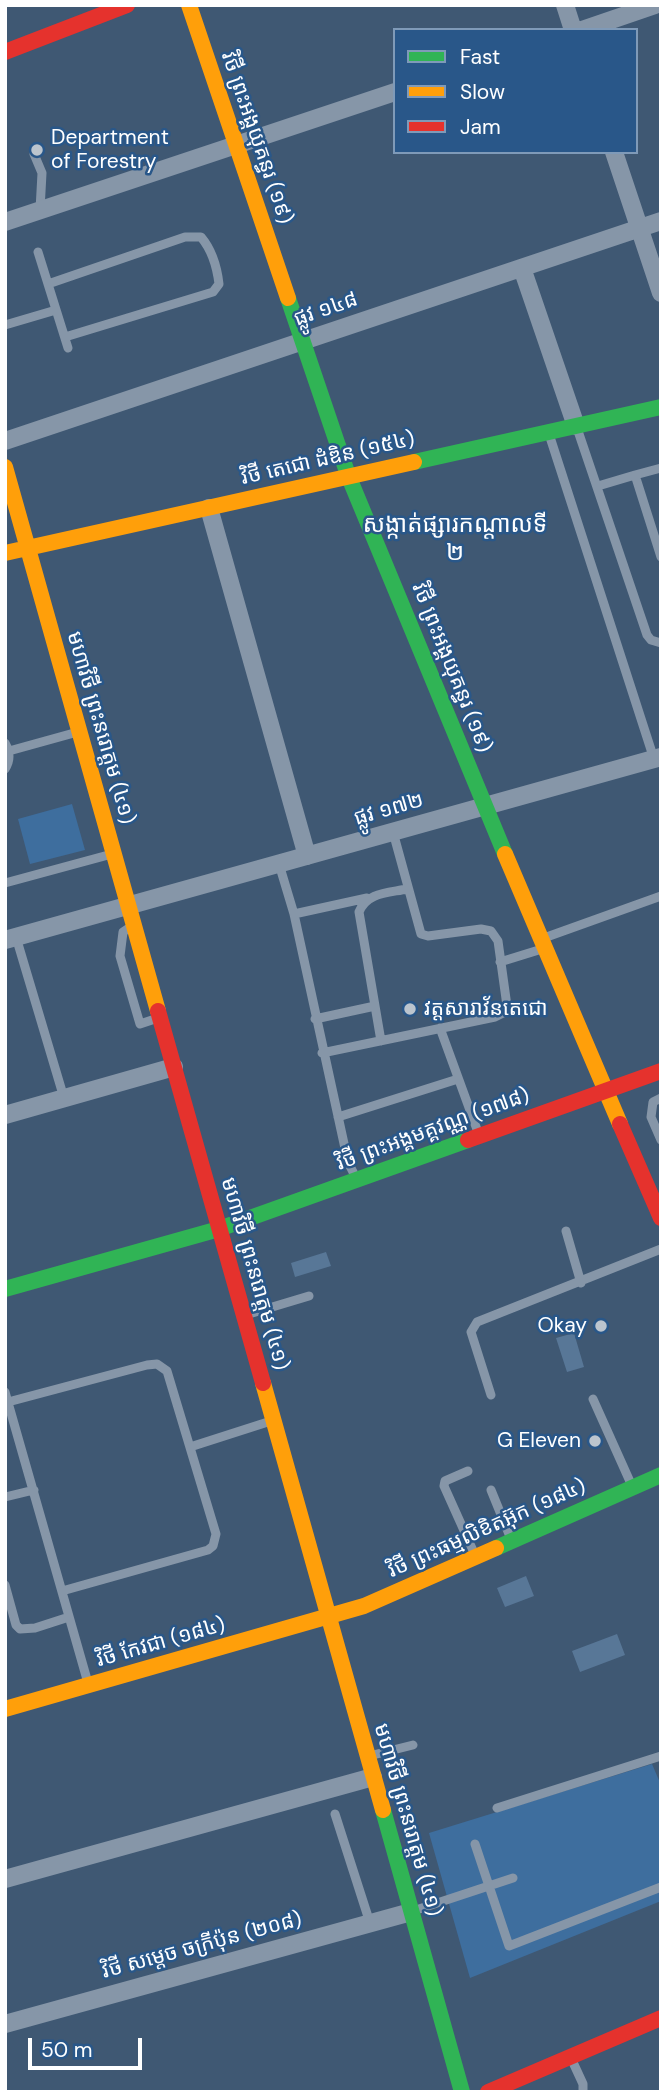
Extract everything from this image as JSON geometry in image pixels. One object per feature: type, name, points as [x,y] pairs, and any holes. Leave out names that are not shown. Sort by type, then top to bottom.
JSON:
[{"type":"street","points":[[5,52],[127,5]]},
{"type":"street","name":"វិថី ព្រះអង្គយុគន្ធរ (១៩)","points":[[189,5],[348,475],[542,944],[605,1091],[657,1198],[661,1218]]},
{"type":"street","points":[[565,5],[572,28]]},
{"type":"street","points":[[588,28],[654,5]]},
{"type":"street","points":[[5,222],[393,93]]},
{"type":"street","points":[[615,154],[661,293]]},
{"type":"street","name":"ផ្លូវ ១៤៨","points":[[5,441],[661,221]]},
{"type":"street","points":[[522,268],[576,426]]},
{"type":"street","name":"វិថី តេជោ ដំឌិន (១៥៤)","points":[[5,553],[661,407]]},
{"type":"street","name":"មហាវិថី ព្រះនរោត្តម (៤១)","points":[[6,476],[462,2092]]},
{"type":"street","points":[[209,508],[307,856]]},
{"type":"street","name":"ផ្លូវ ១៧២","points":[[11,939],[657,758]]},
{"type":"street","points":[[5,1115],[174,1067]]},
{"type":"street","name":"វិថី ព្រះអង្គមគ្គវណ្ណ (១៧៨)","points":[[5,1289],[219,1229],[661,1071]]},
{"type":"street","name":"វិថី ព្រះធម្មលិខិតអ៊ុក (១៨៤)","points":[[328,1617],[364,1606],[661,1475]]},
{"type":"street","name":"វិថី កែវជា (១៨៤)","points":[[5,1709],[328,1617]]},
{"type":"street","points":[[5,1879],[373,1777]]},
{"type":"street","name":"វិថី សម្តេច ចក្រីប៉ុន (២០៨)","points":[[5,2024],[411,1912]]},
{"type":"street","points":[[488,2092],[661,2018]]},
{"type":"lane","points":[[34,155],[42,173],[40,211]]},
{"type":"lane","points":[[48,284],[185,237],[201,237],[209,246],[218,273],[219,284],[213,292],[65,337]]},
{"type":"lane","points":[[38,252],[68,348]]},
{"type":"lane","points":[[5,325],[56,310]]},
{"type":"lane","points":[[576,426],[647,635],[651,640],[661,643]]},
{"type":"lane","points":[[548,432],[657,758]]},
{"type":"lane","points":[[598,486],[661,468]]},
{"type":"lane","points":[[635,475],[661,556]]},
{"type":"lane","points":[[5,769],[9,764],[7,747],[79,731]]},
{"type":"lane","points":[[323,1053],[495,1017],[503,1013],[507,1006],[498,942],[491,931],[481,929],[428,936],[421,934],[393,832]]},
{"type":"lane","points":[[5,883],[114,854]]},
{"type":"lane","points":[[279,864],[293,914],[348,1162],[356,1180]]},
{"type":"lane","points":[[293,914],[407,889]]},
{"type":"lane","points":[[500,961],[661,896]]},
{"type":"lane","points":[[369,897],[359,912],[381,1041]]},
{"type":"lane","points":[[11,939],[64,1098]]},
{"type":"lane","points":[[315,1019],[375,1006]]},
{"type":"lane","points":[[440,1028],[479,1136]]},
{"type":"lane","points":[[338,1118],[458,1079]]},
{"type":"lane","points":[[661,1098],[653,1102],[651,1118],[661,1140]]},
{"type":"lane","points":[[566,1231],[581,1283]]},
{"type":"lane","points":[[491,1395],[471,1332],[477,1322],[661,1250]]},
{"type":"lane","points":[[244,1315],[309,1296]]},
{"type":"lane","points":[[8,1402],[157,1364],[167,1371],[216,1534],[213,1546],[208,1550],[62,1591]]},
{"type":"lane","points":[[5,1392],[89,1685]]},
{"type":"lane","points":[[593,1399],[633,1488]]},
{"type":"lane","points":[[190,1447],[273,1420]]},
{"type":"lane","points":[[468,1471],[445,1481],[444,1486],[476,1557]]},
{"type":"lane","points":[[5,1497],[34,1490]]},
{"type":"lane","points":[[491,1490],[512,1541]]},
{"type":"lane","points":[[5,1585],[8,1603],[20,1629],[35,1628],[69,1617]]},
{"type":"lane","points":[[368,1757],[413,1745]]},
{"type":"lane","points":[[497,1808],[660,1760]]},
{"type":"lane","points":[[335,1814],[370,1923]]},
{"type":"lane","points":[[475,1844],[509,1946],[661,1887]]},
{"type":"lane","points":[[411,1912],[513,1878]]},
{"type":"lane","points":[[570,2057],[583,2084],[583,2092]]},
{"type":"shaded area","points":[[72,804],[85,850],[30,864],[18,819]]},
{"type":"shaded area","points":[[326,1252],[331,1266],[295,1277],[291,1263]]},
{"type":"shaded area","points":[[574,1333],[584,1367],[567,1372],[556,1338]]},
{"type":"shaded area","points":[[526,1576],[534,1596],[505,1607],[497,1588]]},
{"type":"shaded area","points":[[617,1634],[625,1655],[580,1672],[572,1651]]},
{"type":"shaded area","points":[[652,1764],[661,1785],[661,1901],[470,1978],[429,1833]]},
{"type":"traffic: fast","points":[[288,298],[348,475],[505,854]]},
{"type":"traffic: fast","points":[[414,462],[661,407]]},
{"type":"traffic: fast","points":[[5,1289],[219,1229],[468,1140]]},
{"type":"traffic: fast","points":[[496,1548],[661,1475]]},
{"type":"traffic: fast","points":[[383,1810],[462,2092]]},
{"type":"traffic: slow","points":[[189,5],[288,298]]},
{"type":"traffic: slow","points":[[5,553],[414,462]]},
{"type":"traffic: slow","points":[[5,467],[158,1011]]},
{"type":"traffic: slow","points":[[505,854],[620,1124]]},
{"type":"traffic: slow","points":[[263,1383],[383,1810]]},
{"type":"traffic: slow","points":[[5,1709],[364,1606],[496,1548]]},
{"type":"traffic: jam","points":[[5,52],[127,5]]},
{"type":"traffic: jam","points":[[158,1011],[263,1383]]},
{"type":"traffic: jam","points":[[468,1140],[661,1071]]},
{"type":"traffic: jam","points":[[620,1124],[661,1218]]},
{"type":"traffic: jam","points":[[488,2092],[661,2018]]},
{"type":"place","name":"Department of Forestry","points":[[37,150]]},
{"type":"place","name":"វត្តសារាវ័នតេជោ","points":[[410,1009]]},
{"type":"place","name":"Okay","points":[[601,1326]]},
{"type":"place","name":"G Eleven","points":[[595,1441]]},
{"type":"district","name":"សង្កាត់ផ្សារកណ្ដាលទី ២","points":[[455,540]]}]
